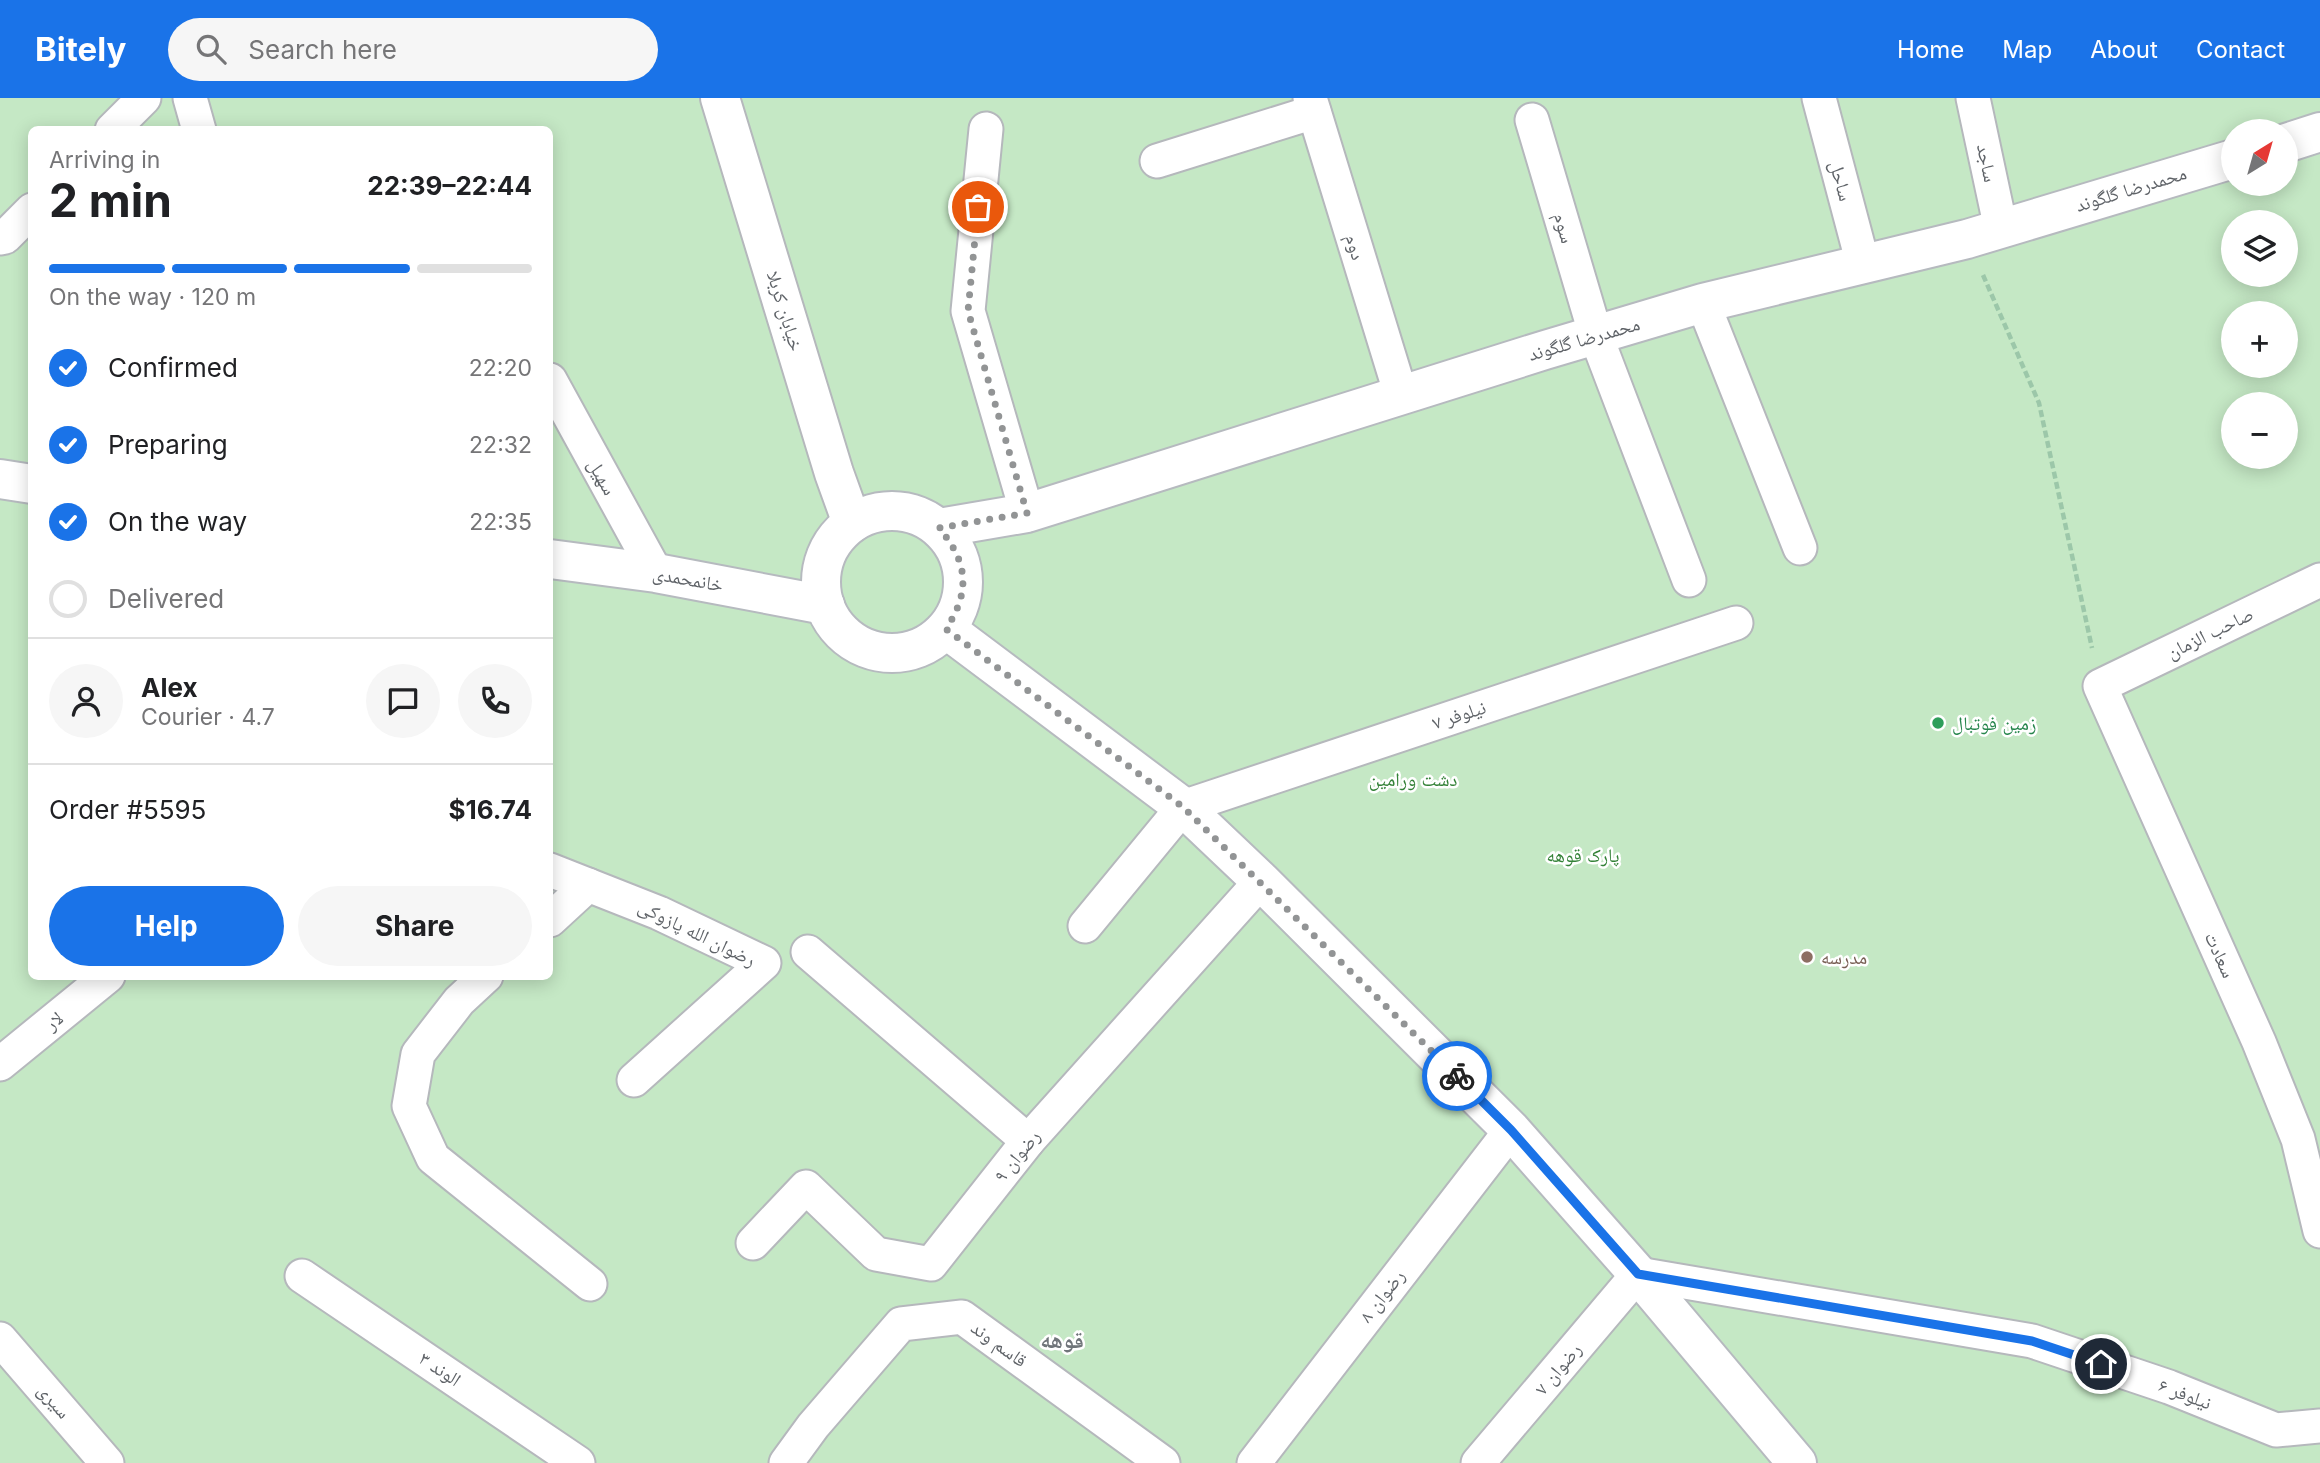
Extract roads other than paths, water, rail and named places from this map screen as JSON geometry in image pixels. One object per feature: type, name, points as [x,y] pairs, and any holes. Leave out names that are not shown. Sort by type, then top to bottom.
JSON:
[{"type":"main road","name":"خیابان کربلا","points":[[720,98],[852,523]]},
{"type":"main road","points":[[2298,139],[2320,132]]},
{"type":"main road","name":"محمدرضا گلگوند","points":[[939,528],[1027,513],[1545,349],[1703,303],[1984,234],[2221,163]]},
{"type":"main road","points":[[0,479],[28,483]]},
{"type":"main road","points":[[896,511],[923,518],[939,528],[951,542],[959,558],[963,577],[962,595],[956,613],[946,629],[932,641],[897,653],[879,652],[861,646],[846,635],[833,621],[825,605],[821,586],[822,568],[828,550],[838,535],[869,514],[896,511]]},
{"type":"main road","name":"خانمحمدی","points":[[553,559],[656,573],[825,605]]},
{"type":"main road","points":[[946,629],[1183,807],[1261,881],[1511,1130],[1638,1274],[1797,1463]]},
{"type":"street","points":[[116,126],[144,98]]},
{"type":"street","points":[[190,98],[198,126]]},
{"type":"street","name":"ساحل","points":[[1819,98],[1863,264]]},
{"type":"street","name":"ساجد","points":[[1973,98],[1984,234]]},
{"type":"street","points":[[1157,161],[1312,105]]},
{"type":"street","name":"دوم","points":[[1312,105],[1401,395]]},
{"type":"street","name":"سوم","points":[[1532,120],[1596,336],[1689,580]]},
{"type":"street","points":[[986,129],[968,311],[1027,513]]},
{"type":"street","points":[[0,238],[5,237],[28,214]]},
{"type":"street","points":[[1703,303],[1800,548]]},
{"type":"street","name":"سهیل","points":[[553,385],[656,573]]},
{"type":"street","name":"صاحب الزمان","points":[[2100,686],[2320,580]]},
{"type":"street","name":"نیلوفر ۷","points":[[1183,807],[1736,623]]},
{"type":"street","name":"سعادت","points":[[2100,686],[2259,1042],[2309,1129],[2320,1231]]},
{"type":"street","points":[[1085,926],[1183,807]]},
{"type":"street","name":"رضوان الله پازوکی","points":[[553,871],[659,912],[764,964],[634,1080]]},
{"type":"street","name":"رضوان ۹","points":[[753,1242],[806,1187],[876,1254],[931,1264],[1028,1141],[1261,881]]},
{"type":"street","points":[[553,916],[588,885]]},
{"type":"street","points":[[808,952],[1028,1141]]},
{"type":"street","name":"لار","points":[[0,1064],[103,980]]},
{"type":"street","points":[[482,980],[459,1000],[418,1054],[409,1106],[433,1158],[590,1284]]},
{"type":"street","name":"رضوان ۸","points":[[1254,1463],[1511,1130]]},
{"type":"street","name":"نیلوفر ۶","points":[[1638,1274],[2032,1341],[2169,1387],[2276,1430],[2320,1426]]},
{"type":"street","name":"رضوان ۷","points":[[1478,1463],[1638,1274]]},
{"type":"street","name":"الوند ۳","points":[[302,1276],[578,1463]]},
{"type":"street","name":"قاسم وند","points":[[786,1463],[813,1426],[901,1324],[962,1317],[1163,1463]]},
{"type":"street","name":"سیری","points":[[0,1339],[107,1463]]},
{"type":"place","name":"زمین فوتبال","points":[[1938,723]]},
{"type":"place","name":"مدرسه","points":[[1807,957]]},
{"type":"district","name":"قوهه","points":[[1062,1340]]},
{"type":"park label","name":"دشت ورامین","points":[[1413,779]]},
{"type":"park label","name":"پارک قوهه","points":[[1583,855]]}]
